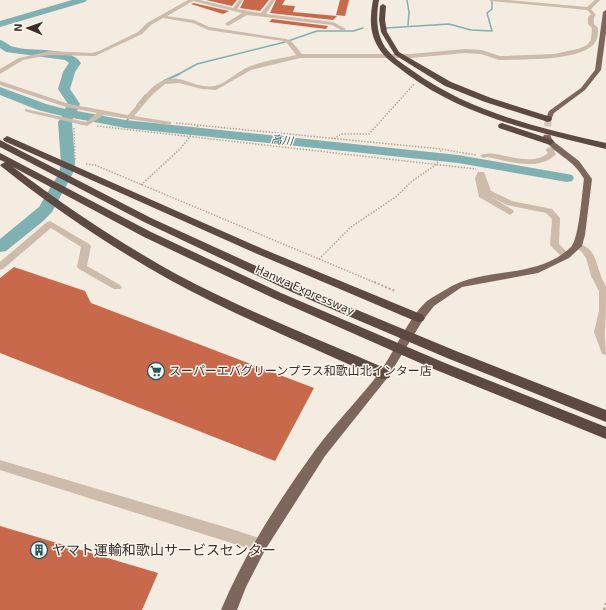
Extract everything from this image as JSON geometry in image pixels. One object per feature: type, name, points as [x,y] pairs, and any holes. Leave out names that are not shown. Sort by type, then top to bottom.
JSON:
[{"type":"highway","points":[[376,0],[373,23],[374,31],[380,45],[397,57],[420,77],[439,97],[494,122],[552,142]]},
{"type":"highway","points":[[384,0],[381,20],[383,33],[397,57],[420,77],[461,102],[495,115],[535,128],[606,144]]},
{"type":"highway","points":[[420,77],[448,84],[488,100],[548,120]]},
{"type":"highway","points":[[0,136],[56,161],[79,167],[259,251],[419,318]]},
{"type":"highway","name":"Hanwa Expressway","points":[[0,143],[48,176],[169,244],[275,294],[411,353],[606,432]]},
{"type":"highway","name":"Hanwa Expressway","points":[[0,156],[48,176]]},
{"type":"highway","points":[[0,161],[58,206],[117,244],[200,291],[384,374]]},
{"type":"highway","name":"Hanwa Expressway","points":[[71,189],[285,285],[420,342],[606,416]]},
{"type":"main road","points":[[548,120],[551,112],[584,89],[598,70],[606,12]]},
{"type":"main road","points":[[229,610],[240,584],[260,545],[321,452],[384,374],[419,318],[430,304],[460,285],[535,271],[566,256],[577,246],[588,179],[585,172],[552,142]]},
{"type":"street","points":[[0,72],[20,59],[49,53],[93,55],[140,33],[149,24],[193,0],[213,2],[246,13],[333,24],[343,29]]},
{"type":"street","points":[[234,10],[241,0]]},
{"type":"street","points":[[264,15],[273,0]]},
{"type":"street","points":[[491,0],[588,9],[599,24],[604,26]]},
{"type":"street","points":[[588,9],[598,0]]},
{"type":"street","points":[[228,24],[246,13]]},
{"type":"street","points":[[129,117],[134,114],[152,91],[171,79],[216,88],[249,69],[300,56],[411,56],[464,51],[482,52],[499,58],[565,54],[589,47],[594,40],[595,28],[591,24],[591,17],[593,15]]},
{"type":"street","points":[[163,17],[194,22],[208,28],[253,34],[288,42],[300,56]]},
{"type":"street","points":[[0,83],[76,108],[169,123]]},
{"type":"street","points":[[27,110],[85,123],[101,113]]},
{"type":"street","points":[[484,156],[487,155],[521,161],[540,161],[548,159],[552,154],[550,150],[552,142]]},
{"type":"street","points":[[481,174],[479,178],[482,195],[510,212]]},
{"type":"street","points":[[481,174],[488,192],[510,203],[549,211],[554,215],[556,218],[554,245],[566,256]]},
{"type":"street","points":[[0,267],[50,224],[86,246],[82,267],[117,287]]},
{"type":"street","points":[[577,246],[584,249],[591,258],[596,276],[604,291],[604,311],[600,332],[606,351]]},
{"type":"street","points":[[0,464],[225,532],[260,545]]},
{"type":"path","points":[[334,139],[341,134],[369,134],[420,77]]},
{"type":"path","points":[[395,291],[95,165],[79,167],[74,127],[85,123],[438,163],[474,168],[479,170],[481,174]]},
{"type":"path","points":[[169,123],[441,150],[484,156]]},
{"type":"path","points":[[141,184],[181,148],[197,126]]},
{"type":"path","points":[[319,259],[351,227],[397,196],[411,182],[438,163],[441,150]]},
{"type":"path","points":[[604,610],[606,603]]},
{"type":"building","points":[[206,0],[237,0],[232,6]]},
{"type":"building","points":[[244,0],[269,0],[260,11],[240,8]]},
{"type":"building","points":[[276,0],[285,0],[282,5],[295,6],[293,12],[337,16],[333,20],[270,13]]},
{"type":"building","points":[[340,0],[349,0],[345,16],[336,15]]},
{"type":"building","points":[[193,3],[229,11],[223,14],[191,4]]},
{"type":"building","points":[[272,19],[328,26],[326,29],[269,22]]},
{"type":"building","name":"スーパーエバグリーンプラス和歌山北インター店","points":[[14,267],[85,291],[91,303],[314,388],[275,461],[0,353],[0,278]]},
{"type":"building","name":"ヤマト運輸和歌山サービスセンター","points":[[0,526],[158,573],[142,610],[0,610]]},
{"type":"waterway","points":[[0,24],[82,0]]},
{"type":"waterway","points":[[407,0],[409,12],[408,25]]},
{"type":"waterway","points":[[386,28],[449,24],[471,30],[492,31],[487,13],[492,9],[492,1]]},
{"type":"waterway","points":[[178,75],[197,64],[285,42],[317,31],[353,31],[363,28]]},
{"type":"waterway","points":[[0,43],[10,50],[68,57],[74,61],[75,63],[69,72],[64,89],[74,104],[69,114]]},
{"type":"waterway","points":[[164,81],[178,75]]},
{"type":"waterway","name":"高川","points":[[0,91],[42,107],[69,114]]},
{"type":"waterway","points":[[137,106],[146,95]]},
{"type":"waterway","points":[[0,247],[36,219],[46,209],[66,173],[68,163],[65,122],[69,114]]},
{"type":"waterway","name":"高川","points":[[69,114],[125,124],[458,159],[567,178]]},
{"type":"waterway","name":"高川","points":[[125,124],[128,119]]},
{"type":"tunnel","points":[[547,137],[548,121]]},
{"type":"place","name":"スーパーエバグリーンプラス和歌山北インター店","points":[[156,371]]},
{"type":"place","name":"ヤマト運輸和歌山サービスセンター","points":[[39,550]]}]
